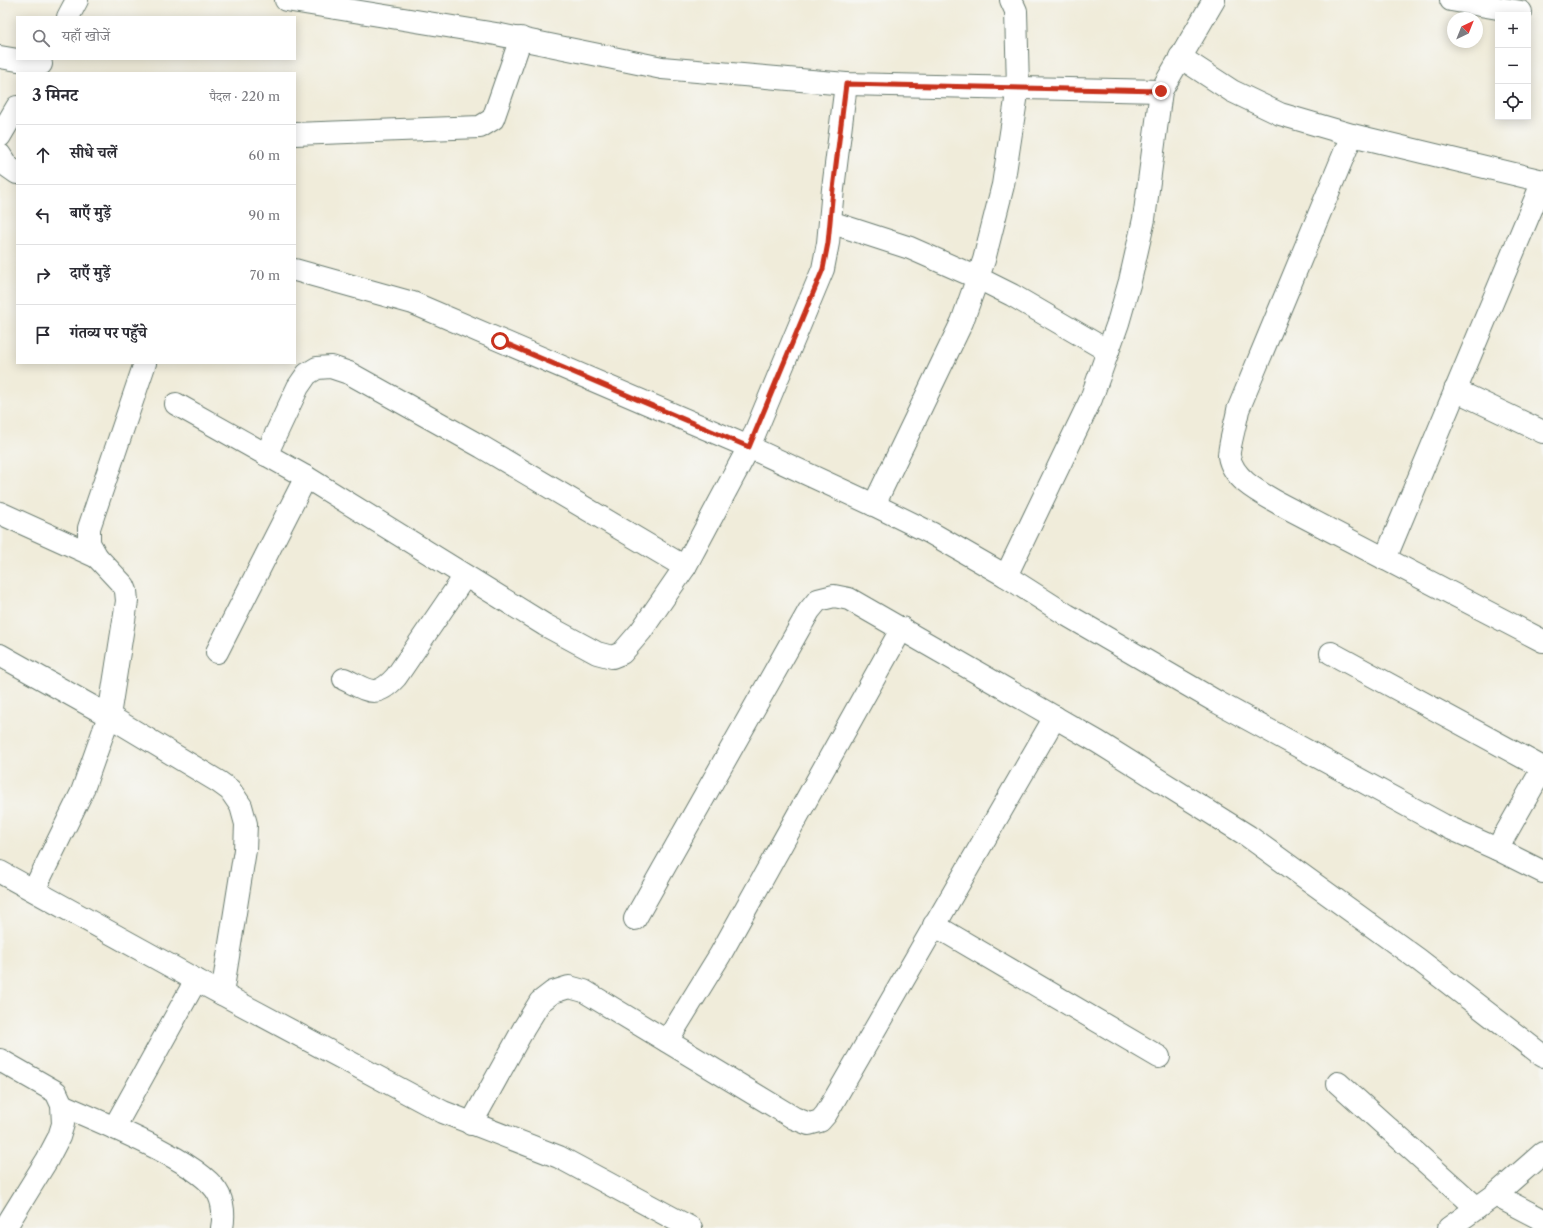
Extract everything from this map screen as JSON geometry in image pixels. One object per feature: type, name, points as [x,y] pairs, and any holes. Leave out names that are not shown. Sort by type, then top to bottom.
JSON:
[{"type":"street","points":[[69,16],[77,0]]},
{"type":"street","points":[[286,0],[521,38],[662,68],[846,84],[1161,91]]},
{"type":"street","points":[[874,505],[962,322],[978,278],[992,230],[1003,185],[1018,87],[1016,11],[1011,0]]},
{"type":"street","points":[[1006,576],[1091,399],[1118,323],[1130,281],[1144,219],[1161,91],[1214,0]]},
{"type":"street","points":[[1451,0],[1521,12]]},
{"type":"street","points":[[296,134],[480,127],[493,119],[521,38]]},
{"type":"street","points":[[0,57],[41,65]]},
{"type":"street","points":[[1180,57],[1232,91],[1280,114],[1352,135],[1543,181],[1385,559]]},
{"type":"street","points":[[176,404],[306,478],[545,625],[597,653],[612,657],[622,653],[641,630],[685,567],[749,447],[823,269],[846,84]]},
{"type":"street","points":[[0,136],[16,111]]},
{"type":"street","points":[[1352,135],[1238,410],[1228,455],[1236,472],[1249,485],[1280,504],[1543,641]]},
{"type":"street","points":[[0,155],[7,166],[16,172]]},
{"type":"street","points":[[830,222],[910,248],[978,278],[1012,295],[1108,351]]},
{"type":"street","points":[[296,270],[413,303],[749,447],[874,505],[931,533],[1006,576],[1067,615],[1217,702],[1443,825],[1497,849],[1543,872]]},
{"type":"street","points":[[34,890],[82,792],[109,716],[127,601],[126,591],[124,586],[97,557],[89,543],[89,528],[145,364]]},
{"type":"street","points":[[266,455],[298,387],[308,374],[317,368],[331,367],[349,373],[482,447],[685,567]]},
{"type":"street","points":[[1455,390],[1543,432]]},
{"type":"street","points":[[217,652],[306,478]]},
{"type":"street","points":[[0,513],[97,557]]},
{"type":"street","points":[[344,679],[367,690],[378,692],[388,686],[396,678],[465,576]]},
{"type":"street","points":[[635,919],[794,635],[809,611],[818,600],[834,596],[849,598],[1098,742],[1248,836],[1419,960],[1543,1056]]},
{"type":"street","points":[[668,1041],[720,955],[902,628]]},
{"type":"street","points":[[1331,653],[1543,768],[1497,849]]},
{"type":"street","points":[[0,655],[109,716],[219,782],[230,790],[241,806],[246,824],[245,850],[222,994]]},
{"type":"street","points":[[471,1124],[540,1002],[553,992],[569,987],[584,991],[794,1118],[809,1124],[820,1122],[1055,717]]},
{"type":"street","points":[[0,872],[196,980],[443,1112],[559,1157],[691,1228]]},
{"type":"street","points":[[934,925],[1160,1057]]},
{"type":"street","points":[[114,1128],[196,980]]},
{"type":"street","points":[[0,1060],[56,1092],[62,1105],[63,1124],[59,1137],[47,1160],[5,1228]]},
{"type":"street","points":[[1338,1083],[1477,1208]]},
{"type":"street","points":[[62,1105],[156,1148],[204,1176],[219,1194],[224,1214],[222,1228]]},
{"type":"street","points":[[1449,1228],[1495,1195],[1543,1153]]},
{"type":"street","points":[[1495,1195],[1543,1220]]},
{"type":"route","points":[[500,341],[749,447],[823,269],[828,243],[846,84],[1161,91]]}]
